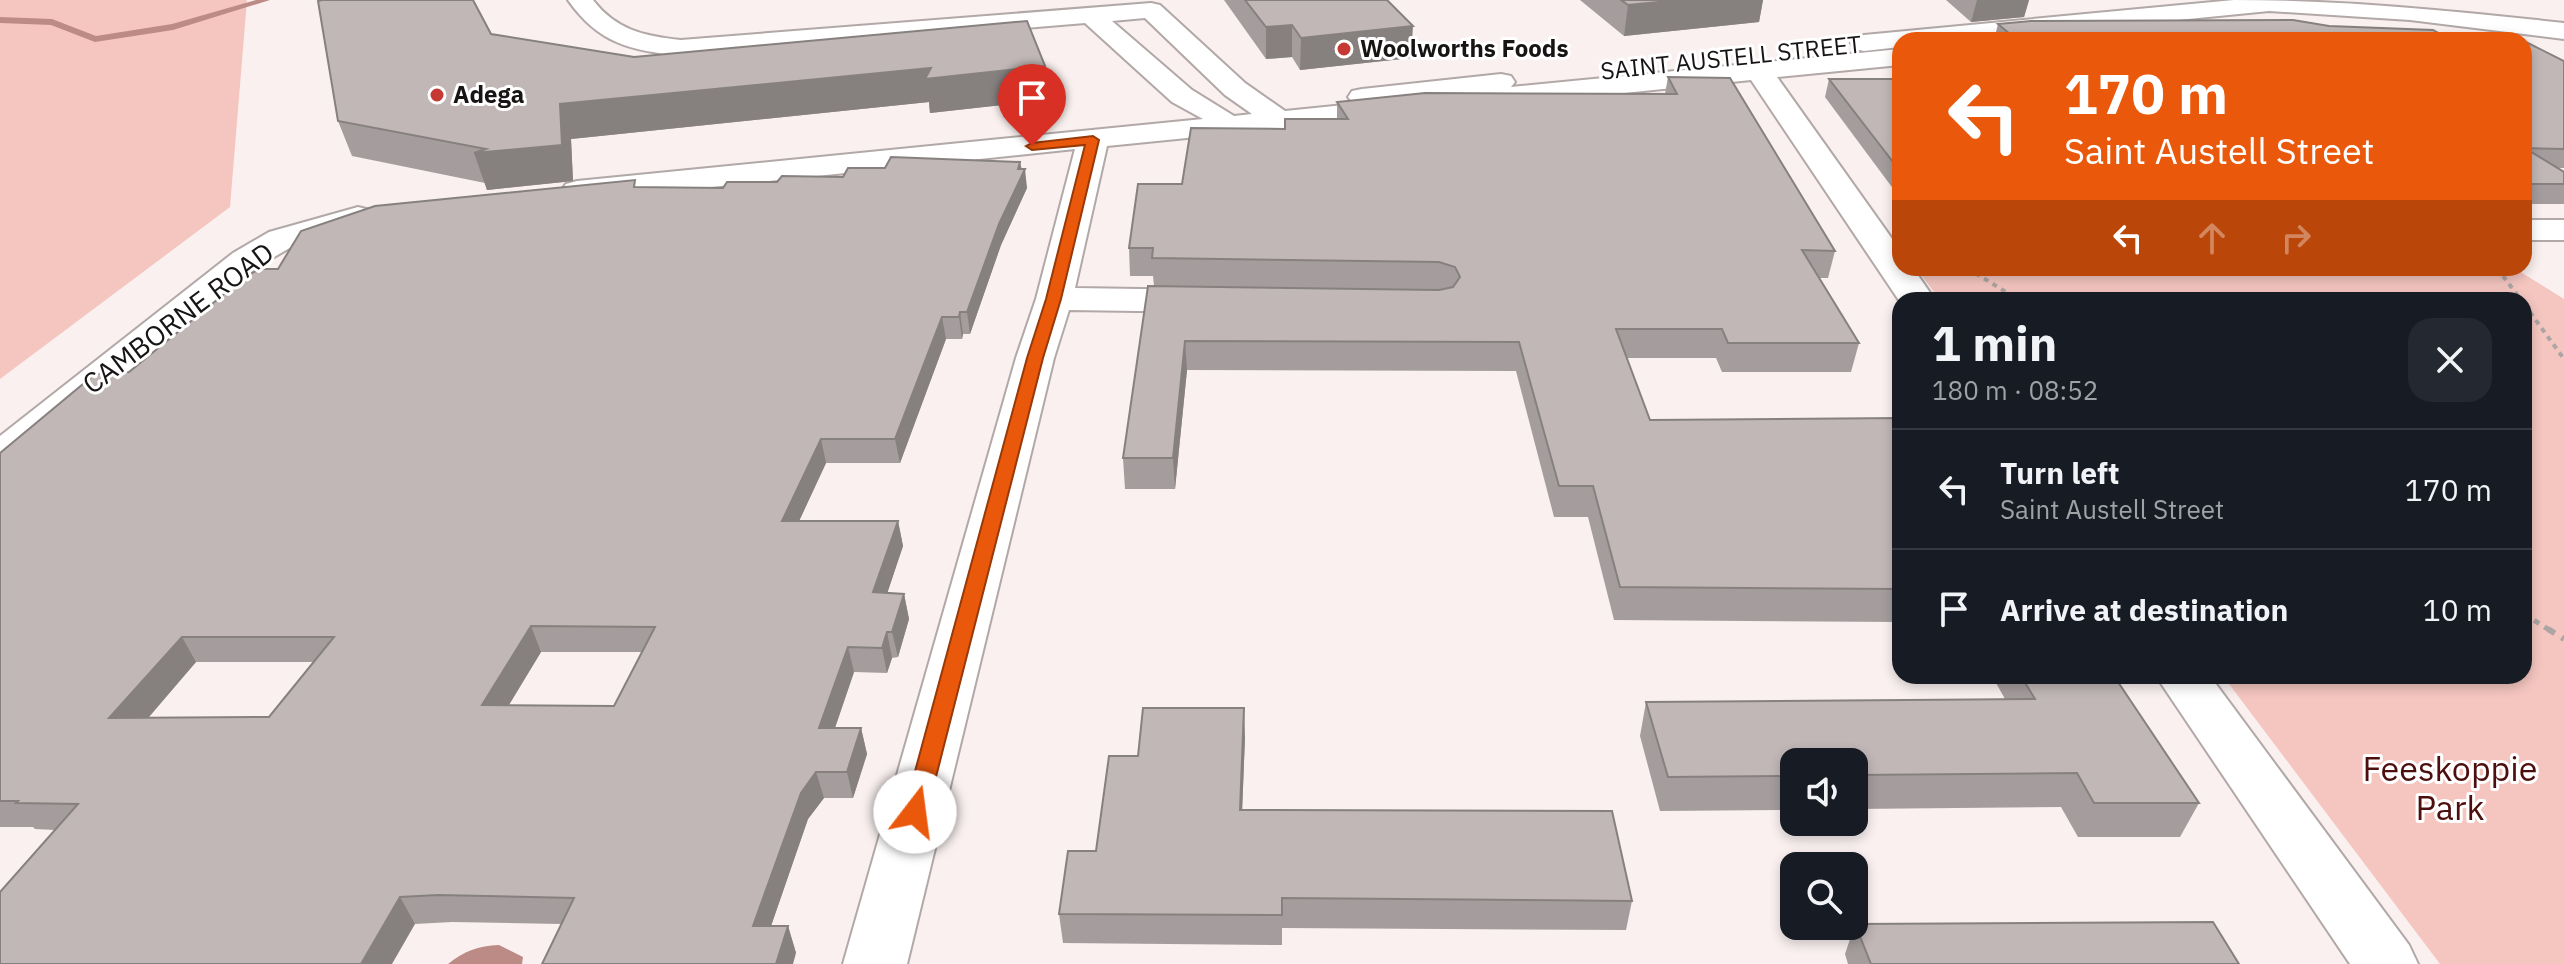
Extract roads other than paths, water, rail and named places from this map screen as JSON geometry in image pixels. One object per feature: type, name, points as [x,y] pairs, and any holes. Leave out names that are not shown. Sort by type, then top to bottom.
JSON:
[{"type":"street","points":[[580,0],[609,33],[633,43],[681,48],[1151,10],[1235,89],[1272,114]]},
{"type":"street","points":[[2463,0],[2527,32]]},
{"type":"street","points":[[2511,0],[2531,32]]},
{"type":"street","name":"SAINT AUSTELL STREET","points":[[1982,32],[2208,8],[2299,6],[2509,32]]},
{"type":"street","points":[[1092,16],[1182,96],[1222,120]]},
{"type":"street","points":[[2127,32],[2228,22],[2311,20],[2489,32]]},
{"type":"street","name":"SAINT AUSTELL STREET","points":[[1272,114],[1361,98],[1892,42]]},
{"type":"street","name":"SAINT AUSTELL STREET","points":[[541,195],[1272,114],[1892,58]]},
{"type":"street","points":[[1216,70],[1256,91],[1275,97],[1322,100],[1361,98]]},
{"type":"street","points":[[1759,72],[1892,265]]},
{"type":"street","points":[[875,964],[1035,358],[1100,132],[1172,110],[1182,96]]},
{"type":"street","name":"CAMBORNE ROAD","points":[[0,457],[245,260],[281,239],[331,223],[387,212]]},
{"type":"street","points":[[1865,227],[1892,227]]},
{"type":"street","points":[[2532,230],[2564,230]]},
{"type":"street","points":[[1054,299],[1237,301]]},
{"type":"street","points":[[2188,684],[2386,964]]},
{"type":"waterway","points":[[0,20],[52,22],[95,39],[173,27],[266,0]]},
{"type":"place","name":"Woolworths Foods","points":[[1344,49]]},
{"type":"place","name":"Adega","points":[[437,95]]},
{"type":"park label","name":"Feeskoppie Park","points":[[2450,788]]}]
